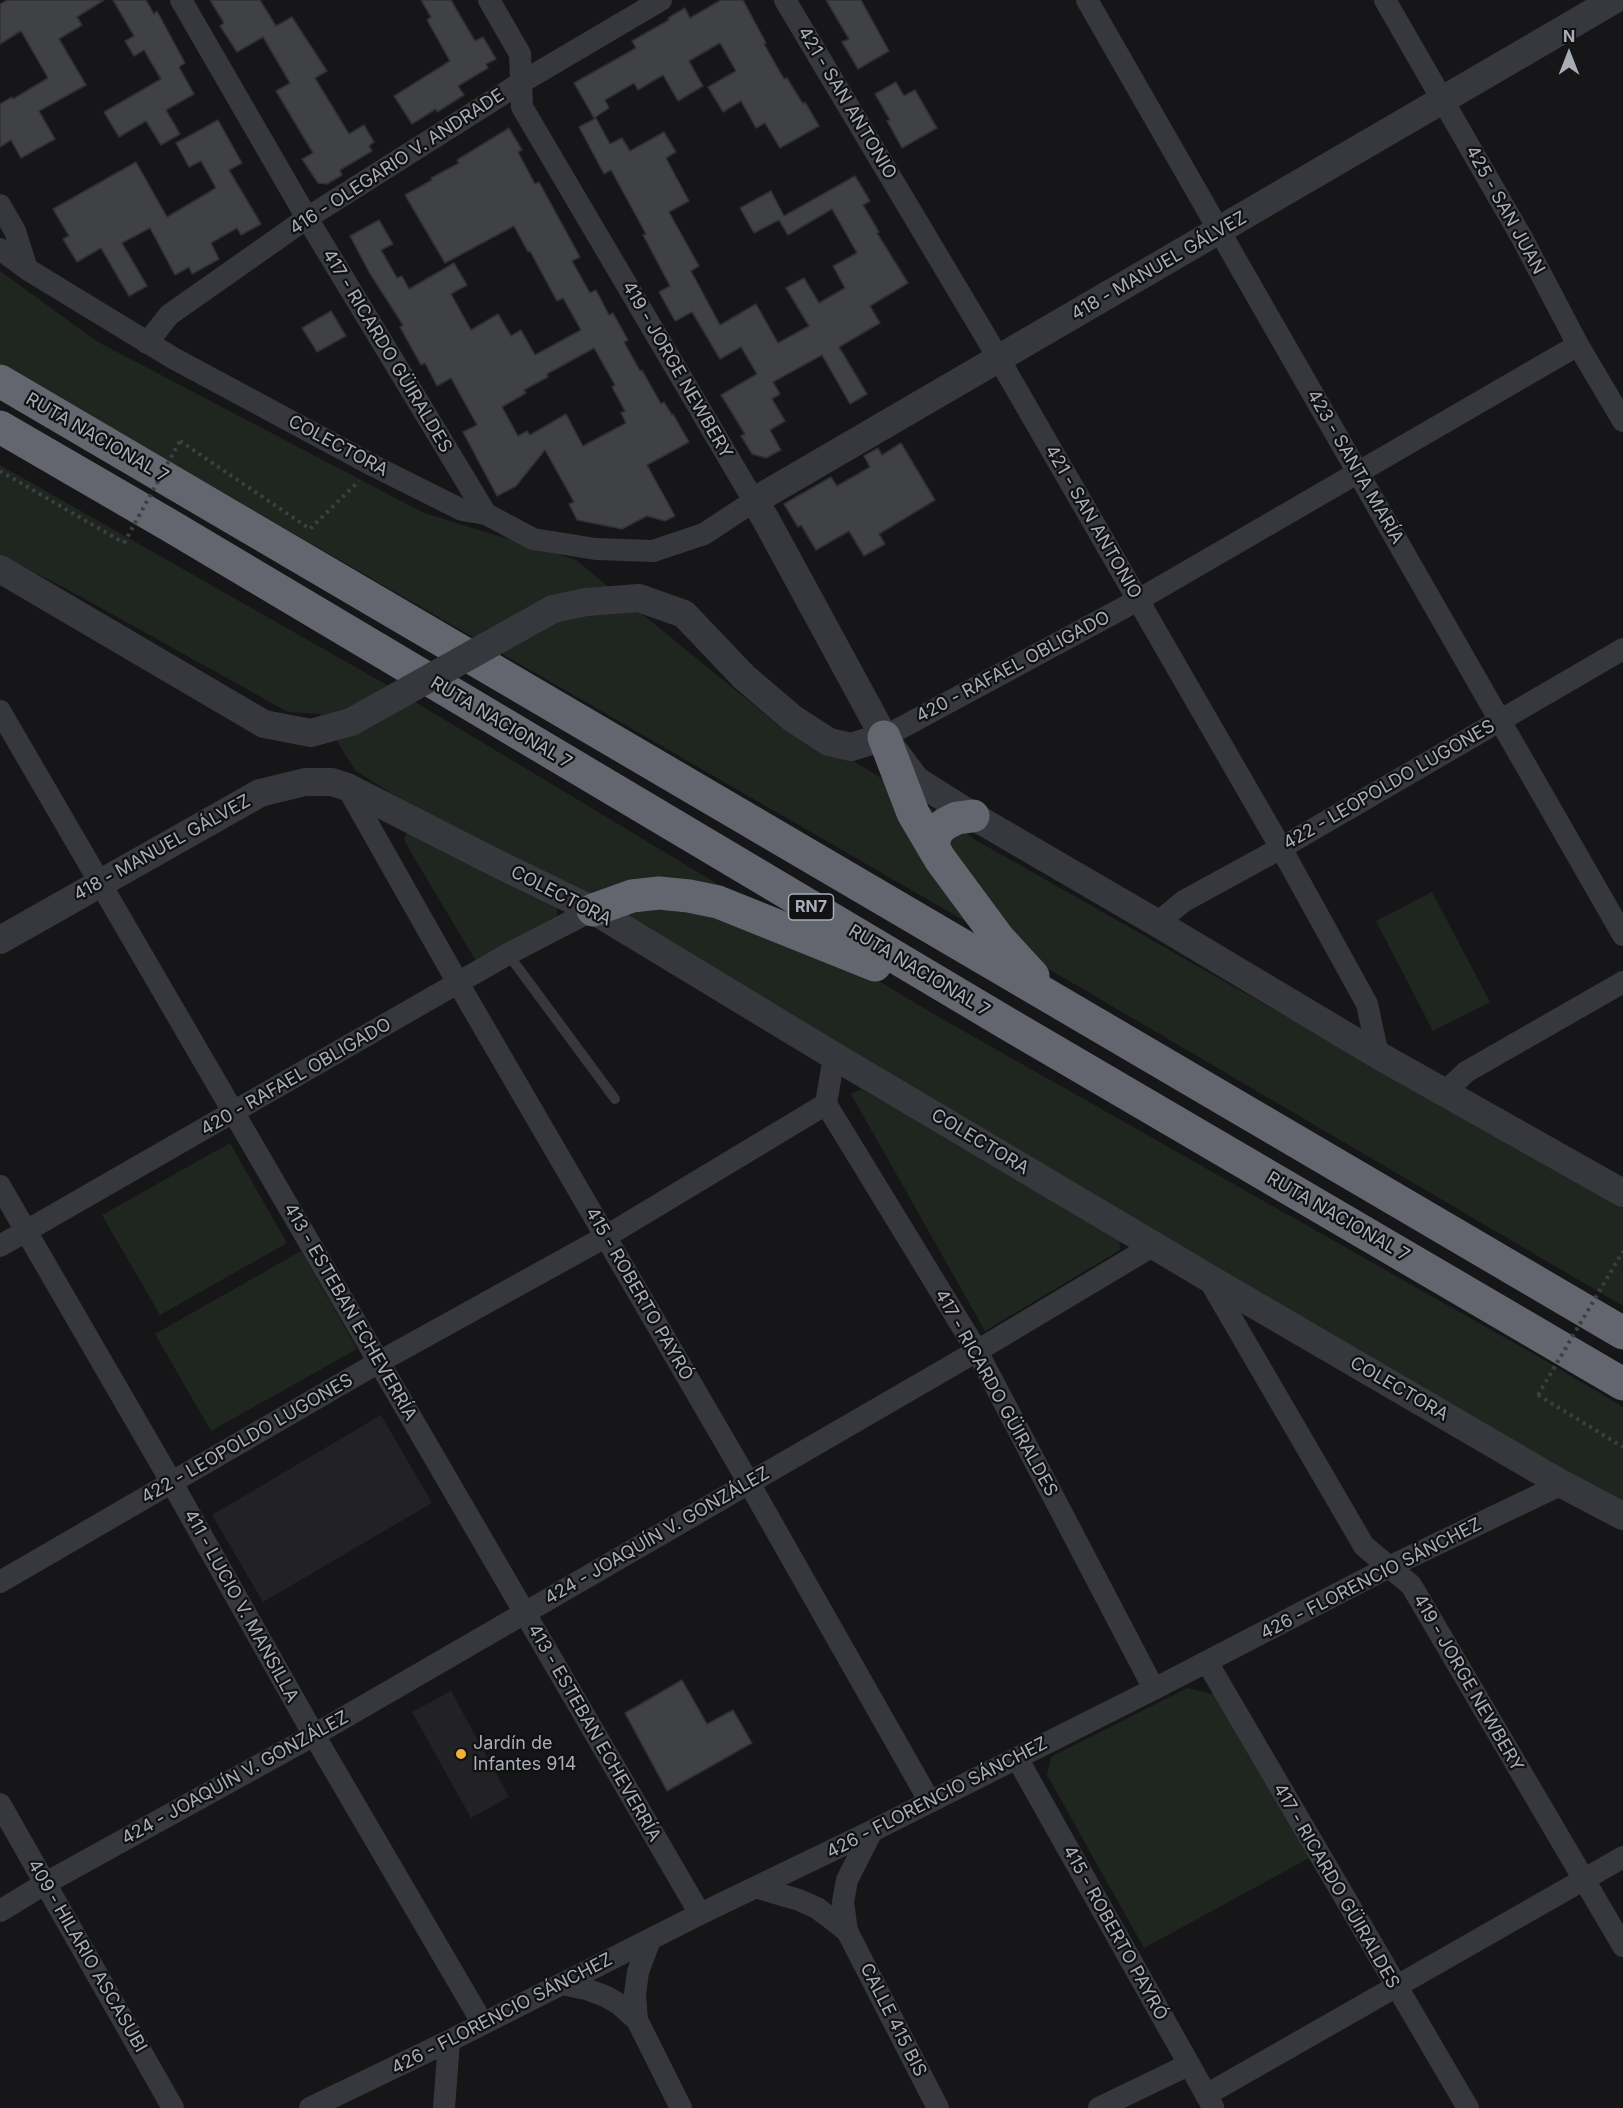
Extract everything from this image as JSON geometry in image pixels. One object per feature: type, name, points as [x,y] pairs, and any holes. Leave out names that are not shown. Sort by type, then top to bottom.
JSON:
[{"type":"highway","name":"RUTA NACIONAL 7","points":[[0,381],[1623,1333]]},
{"type":"highway","name":"RUTA NACIONAL 7","points":[[0,427],[200,543],[1008,1024],[1623,1384]]},
{"type":"highway","points":[[884,736],[913,813],[947,869],[999,939],[1029,972],[1088,1020]]},
{"type":"highway","points":[[932,844],[938,830],[945,824],[957,818],[973,816]]},
{"type":"highway","points":[[592,910],[632,896],[659,893],[718,902],[873,964],[1008,1024]]},
{"type":"street","name":"417 - RICARDO GÜIRALDES","points":[[181,0],[307,218],[486,514]]},
{"type":"street","name":"419 - JORGE NEWBERY","points":[[489,0],[520,54],[522,107],[765,518],[884,736]]},
{"type":"street","name":"416 - OLEGARIO V. ANDRADE","points":[[147,343],[169,315],[307,218],[522,82],[661,0]]},
{"type":"street","name":"421 - SAN ANTONIO","points":[[785,0],[999,359],[1281,848],[1367,1004],[1378,1055]]},
{"type":"street","name":"423 - SANTA MARÍA","points":[[1088,0],[1623,935]]},
{"type":"street","name":"425 - SAN JUAN","points":[[1385,0],[1522,238],[1578,345],[1623,421]]},
{"type":"street","name":"418 - MANUEL GÁLVEZ","points":[[704,534],[754,501],[1614,0]]},
{"type":"street","points":[[0,205],[15,231],[27,269]]},
{"type":"street","name":"COLECTORA","points":[[0,249],[27,269],[147,343],[374,466],[462,510],[486,514],[533,539],[596,549],[653,552],[704,534]]},
{"type":"street","name":"420 - RAFAEL OBLIGADO","points":[[884,736],[1138,600],[1578,345]]},
{"type":"street","points":[[0,570],[264,724],[311,733],[351,722],[553,609],[586,602],[639,598],[684,614],[744,677],[792,718],[829,742],[851,747],[884,736],[916,780],[973,816],[1378,1055],[1623,1193]]},
{"type":"street","name":"422 - LEOPOLDO LUGONES","points":[[1157,923],[1184,901],[1281,848],[1623,649]]},
{"type":"street","name":"413 - ESTEBAN ECHEVERRÍA","points":[[0,711],[700,1914]]},
{"type":"street","name":"418 - MANUEL GÁLVEZ","points":[[0,940],[260,793],[305,782],[340,784]]},
{"type":"street","name":"COLECTORA","points":[[340,784],[592,910],[1208,1277],[1562,1484],[1623,1516]]},
{"type":"street","name":"415 - ROBERTO PAYRÓ","points":[[340,784],[749,1482],[930,1802]]},
{"type":"street","name":"420 - RAFAEL OBLIGADO","points":[[0,1246],[508,954],[592,910]]},
{"type":"street","points":[[1445,1092],[1466,1072],[1623,982]]},
{"type":"street","points":[[826,1104],[834,1056]]},
{"type":"street","name":"417 - RICARDO GÜIRALDES","points":[[826,1104],[976,1350],[1154,1689]]},
{"type":"street","name":"422 - LEOPOLDO LUGONES","points":[[0,1582],[379,1362],[605,1237],[826,1104]]},
{"type":"street","name":"411 - LUCIO V. MANSILLA","points":[[0,1186],[172,1483],[314,1735],[483,2024]]},
{"type":"street","name":"424 - JOAQUÍN V. GONZÁLEZ","points":[[0,1911],[46,1883],[314,1735],[1154,1245]]},
{"type":"street","name":"419 - JORGE NEWBERY","points":[[1208,1277],[1365,1546],[1412,1585],[1623,1946]]},
{"type":"street","name":"426 - FLORENCIO SÁNCHEZ","points":[[309,2108],[449,2041],[700,1914],[872,1832],[1389,1568],[1562,1484]]},
{"type":"street","name":"417 - RICARDO GÜIRALDES","points":[[1207,1662],[1395,1987],[1468,2108]]},
{"type":"street","name":"415 - ROBERTO PAYRÓ","points":[[1017,1758],[1210,2101]]},
{"type":"street","name":"409 - HILARIO ASCASUBI","points":[[0,1804],[173,2108]]},
{"type":"street","name":"CALLE 415 BIS","points":[[872,1832],[847,1881],[843,1902],[847,1931],[938,2108]]},
{"type":"street","points":[[1210,2101],[1395,1987],[1623,1857]]},
{"type":"street","name":"CALLE 415 BIS","points":[[758,1888],[817,1908],[847,1931]]},
{"type":"street","points":[[637,2020],[635,1994],[638,1972],[650,1940]]},
{"type":"street","points":[[562,1984],[605,1996],[620,2004],[637,2020],[681,2108]]},
{"type":"street","points":[[444,2108],[449,2041]]},
{"type":"street","points":[[1099,2108],[1188,2065]]},
{"type":"lane","points":[[508,954],[615,1099]]},
{"type":"path","points":[[0,471],[124,543],[180,441],[310,529],[374,466]]},
{"type":"path","points":[[1623,1251],[1538,1395],[1623,1447]]},
{"type":"shaded area","points":[[0,271],[98,342],[424,513],[576,560],[782,728],[845,756],[955,823],[974,839],[1623,1208],[1623,1306],[1088,992],[0,364]]},
{"type":"shaded area","points":[[0,465],[387,685],[932,1013],[1546,1361],[1623,1407],[1623,1518],[430,819],[355,770],[320,714],[288,712],[65,588],[0,555]]},
{"type":"shaded area","points":[[407,830],[557,904],[557,916],[476,961],[409,849],[404,839]]},
{"type":"shaded area","points":[[1432,892],[1490,1002],[1433,1031],[1376,921]]},
{"type":"shaded area","points":[[861,1089],[1119,1240],[1120,1250],[985,1331],[851,1094]]},
{"type":"shaded area","points":[[230,1143],[287,1243],[160,1315],[102,1215]]},
{"type":"shaded area","points":[[301,1251],[357,1349],[211,1431],[155,1334]]},
{"type":"shaded area","points":[[381,1415],[432,1503],[263,1602],[212,1515]]},
{"type":"shaded area","points":[[1187,1688],[1216,1695],[1309,1858],[1144,1948],[1047,1775],[1051,1757]]},
{"type":"shaded area","name":"Jardín de Infantes 914","points":[[451,1691],[509,1797],[471,1818],[412,1712]]},
{"type":"building","points":[[7,0],[104,0],[77,17],[82,25],[59,39],[86,85],[39,111],[55,139],[21,158],[11,140],[0,147],[0,104],[48,78],[21,31],[0,44],[0,4]]},
{"type":"building","points":[[113,0],[146,0],[154,14],[157,11],[185,63],[179,67],[194,94],[166,110],[180,134],[161,145],[146,121],[119,137],[104,112],[161,79],[144,50],[134,56],[125,41],[134,36]]},
{"type":"building","points":[[210,0],[260,0],[276,26],[292,17],[327,71],[315,78],[349,134],[364,125],[374,142],[369,146],[372,151],[340,170],[342,175],[327,184],[318,183],[302,159],[313,153],[276,91],[290,83],[263,37],[237,52],[220,26],[224,23]]},
{"type":"building","points":[[421,0],[451,0],[475,41],[483,37],[496,59],[486,64],[488,68],[458,86],[464,95],[412,124],[394,96],[450,61],[427,20],[431,17]]},
{"type":"building","points":[[721,0],[743,0],[784,79],[787,78],[803,104],[805,102],[819,126],[780,148],[765,123],[756,128],[741,101],[723,112],[708,87],[736,71],[720,43],[689,61],[703,86],[678,101],[663,75],[638,90],[634,83],[605,100],[609,108],[594,118],[574,83],[636,48],[632,41],[685,8],[690,18]]},
{"type":"building","points":[[826,0],[861,0],[889,51],[858,69],[842,42],[849,39]]},
{"type":"building","points":[[896,82],[904,96],[915,90],[937,128],[902,148],[875,94]]},
{"type":"building","points":[[596,118],[610,144],[622,138],[630,151],[664,132],[676,152],[666,158],[689,201],[669,212],[699,266],[691,271],[720,325],[756,304],[778,343],[809,326],[786,288],[804,278],[819,303],[845,288],[833,266],[857,253],[832,209],[788,235],[779,220],[754,233],[740,208],[771,191],[784,216],[855,176],[870,201],[863,205],[879,232],[877,233],[908,283],[870,306],[880,323],[839,347],[867,394],[850,404],[822,355],[773,382],[780,394],[772,399],[785,421],[770,430],[781,450],[766,458],[752,454],[741,436],[745,434],[721,395],[757,374],[741,347],[720,359],[692,312],[675,321],[659,292],[670,286],[643,235],[646,234],[611,170],[604,174],[579,127]]},
{"type":"building","points":[[218,120],[242,163],[229,170],[261,224],[241,235],[237,228],[211,243],[219,259],[192,274],[189,267],[175,275],[150,228],[122,243],[147,286],[129,296],[101,248],[77,262],[63,239],[69,236],[53,209],[136,162],[167,217],[216,188],[201,161],[189,167],[176,143]]},
{"type":"building","points":[[509,128],[522,150],[518,152],[535,184],[539,182],[580,257],[572,261],[590,293],[596,290],[609,315],[613,313],[628,340],[624,342],[640,371],[642,370],[661,404],[664,402],[673,414],[689,442],[647,465],[675,516],[665,521],[647,516],[622,529],[577,520],[569,504],[574,502],[545,450],[516,486],[497,496],[463,432],[477,425],[451,378],[437,386],[425,363],[421,365],[400,327],[403,325],[369,272],[350,236],[379,220],[393,244],[381,250],[397,278],[402,276],[409,289],[454,263],[467,285],[451,294],[471,330],[498,314],[511,336],[521,330],[535,355],[581,330],[563,298],[557,301],[514,226],[445,263],[405,195],[459,163],[457,160]],"holes":[[[594,348],[615,385],[612,387],[625,411],[621,413],[626,423],[583,446],[566,414],[530,435],[527,431],[518,436],[502,407],[526,393],[524,390],[548,377],[547,374]]]},
{"type":"building","points":[[331,311],[346,336],[317,352],[302,328]]},
{"type":"building","points":[[901,443],[935,500],[879,534],[885,544],[864,556],[849,531],[816,550],[801,525],[798,527],[784,504],[831,477],[837,486],[870,467],[864,456],[878,448],[882,455]]},
{"type":"building","points":[[682,1680],[707,1724],[733,1710],[752,1743],[667,1791],[625,1713]]},
{"type":"place","name":"Jardín de Infantes 914","points":[[461,1754]]}]
